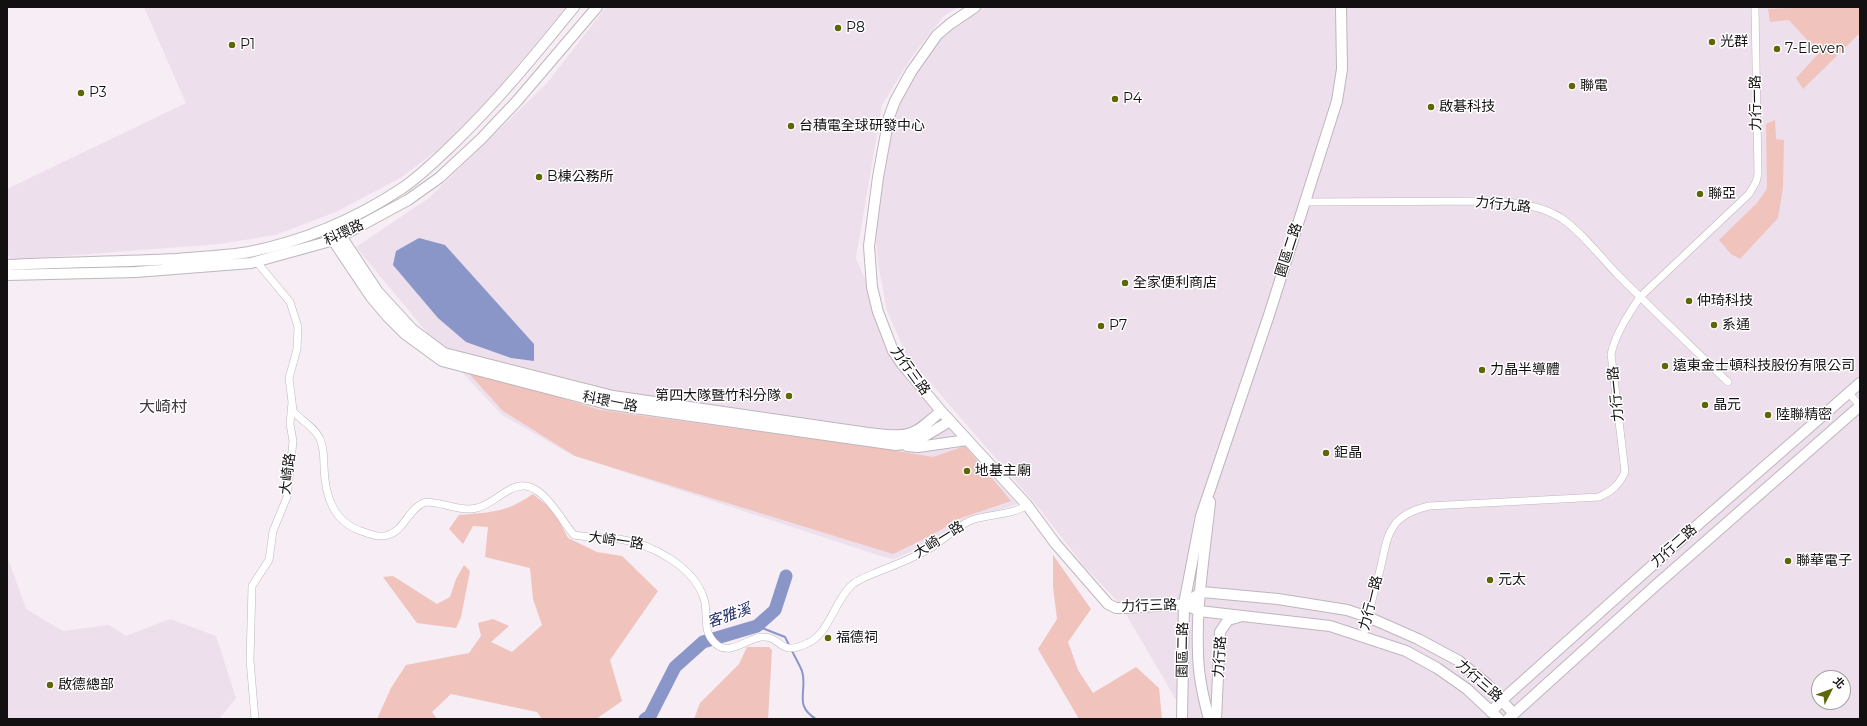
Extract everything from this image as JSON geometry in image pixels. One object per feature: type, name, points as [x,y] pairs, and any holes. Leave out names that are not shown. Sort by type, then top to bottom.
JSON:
[{"type":"street","name":"科環路","points":[[7,265],[137,262],[248,252],[299,240],[330,228],[402,189],[431,165],[472,126],[505,90],[574,7]]},
{"type":"street","name":"科環路","points":[[7,275],[136,272],[225,266],[256,261],[337,239],[408,200],[439,178],[481,139],[517,101],[596,7]]},
{"type":"street","name":"力行三路","points":[[975,7],[937,35],[911,72],[895,101],[889,117],[878,177],[869,246],[872,287],[878,312],[893,350],[941,411],[1027,506],[1055,543],[1108,604],[1116,608],[1184,604],[1199,611],[1330,626],[1406,651],[1436,668],[1467,689],[1499,719]]},
{"type":"street","name":"園區二路","points":[[1182,719],[1184,604],[1201,516],[1337,101],[1342,69],[1341,7]]},
{"type":"street","name":"力行一路","points":[[1363,637],[1381,566],[1383,550],[1389,533],[1400,520],[1415,510],[1429,506],[1599,497],[1616,488],[1625,472],[1612,354],[1613,346],[1626,317],[1640,297],[1749,194],[1756,182],[1758,174],[1755,7]]},
{"type":"street","name":"力行九路","points":[[1304,202],[1497,201],[1522,204],[1545,211],[1561,218],[1728,382]]},
{"type":"street","name":"科環一路","points":[[330,228],[371,297],[405,334],[442,361],[607,404],[901,445],[926,436],[950,421]]},
{"type":"street","name":"科環一路","points":[[337,239],[378,292],[412,329],[444,354],[613,396],[868,433],[904,436],[913,434],[941,411]]},
{"type":"street","name":"大崎路","points":[[255,719],[250,660],[252,586],[269,560],[273,531],[287,497],[293,441],[290,424],[292,402],[289,378],[297,349],[298,327],[290,302],[256,261]]},
{"type":"street","name":"力行二路","points":[[1491,712],[1502,700],[1693,529],[1860,383]]},
{"type":"street","points":[[1849,393],[1860,406]]},
{"type":"street","name":"大崎一路","points":[[292,402],[293,411],[315,431],[320,440],[323,449],[326,488],[330,503],[336,514],[349,526],[367,534],[386,536],[394,533],[400,528],[410,514],[420,504],[433,502],[458,508],[478,508],[487,505],[514,487],[528,486],[542,493],[574,535],[619,539],[650,546],[677,564],[692,578],[701,592],[705,604],[704,618],[709,634],[716,645],[731,648],[764,637],[776,641],[785,649],[792,649],[810,643],[824,629],[841,598],[862,578],[923,552],[966,523],[988,516],[1019,510],[1027,506]]},
{"type":"street","name":"力行二路","points":[[1514,717],[1655,586],[1860,406]]},
{"type":"street","points":[[901,445],[918,447],[967,440]]},
{"type":"street","name":"園區二路","points":[[1209,719],[1202,693],[1198,653],[1199,611],[1211,488]]},
{"type":"street","name":"力行三路","points":[[1184,604],[1202,592],[1285,600],[1347,610],[1368,617],[1418,639],[1459,661],[1488,684],[1514,717]]},
{"type":"street","name":"力行路","points":[[1216,719],[1220,632],[1228,620],[1234,617],[1251,617]]},
{"type":"shaded area","points":[[144,7],[566,7],[492,96],[448,142],[402,177],[336,212],[275,235],[219,244],[11,260],[7,253],[7,189],[186,103]]},
{"type":"shaded area","points":[[606,7],[958,7],[943,17],[913,55],[882,105],[856,258],[908,381],[1017,504],[958,524],[930,543],[894,559],[572,455],[502,415],[444,353],[356,247],[429,198],[547,83]]},
{"type":"shaded area","points":[[966,7],[1860,7],[1860,719],[1177,719],[1178,703],[1120,604],[1083,565],[1038,507],[907,356],[887,311],[878,263],[872,204],[874,169],[888,102],[914,58],[945,19]]},
{"type":"shaded area","points":[[1860,7],[1860,33],[1803,89],[1796,78],[1819,53],[1789,20],[1770,22],[1768,9]]},
{"type":"shaded area","points":[[1775,120],[1776,139],[1784,140],[1783,188],[1778,218],[1740,259],[1731,254],[1719,240],[1757,203],[1767,189],[1766,124]]},
{"type":"shaded area","points":[[464,368],[600,410],[873,447],[933,457],[965,446],[1011,501],[961,518],[930,536],[893,554],[575,456],[503,411]]},
{"type":"shaded area","points":[[533,494],[554,511],[568,538],[597,552],[622,556],[658,591],[610,660],[622,701],[596,719],[542,719],[537,712],[451,694],[432,712],[437,719],[377,719],[391,688],[406,665],[469,653],[481,636],[478,623],[493,619],[509,626],[491,642],[512,652],[542,625],[533,599],[530,568],[485,557],[488,527],[473,526],[463,544],[449,529],[459,515],[490,512],[506,508]]},
{"type":"shaded area","points":[[1053,555],[1091,609],[1068,642],[1078,670],[1093,693],[1136,667],[1159,688],[1162,719],[1079,719],[1038,649],[1057,619],[1053,587]]},
{"type":"shaded area","points":[[7,560],[9,561],[26,609],[63,631],[109,625],[126,636],[170,619],[216,636],[236,698],[219,719],[7,719]]},
{"type":"shaded area","points":[[464,565],[470,571],[461,617],[456,628],[417,623],[383,577],[393,576],[437,604],[450,597],[456,579]]},
{"type":"shaded area","points":[[747,647],[769,647],[772,650],[768,719],[694,719],[700,703],[739,664]]},
{"type":"water","points":[[419,238],[445,245],[534,344],[534,361],[511,358],[466,342],[438,318],[393,265],[396,251]]},
{"type":"waterway","name":"客雅溪","points":[[645,719],[650,716],[675,667],[703,642],[757,626],[775,610],[786,576]]},
{"type":"waterway","points":[[757,626],[785,637],[790,647]]},
{"type":"waterway","points":[[792,651],[802,671],[803,703],[809,714],[816,719]]},
{"type":"place","name":"P8","points":[[838,28]]},
{"type":"place","name":"光群","points":[[1712,42]]},
{"type":"place","name":"P1","points":[[232,45]]},
{"type":"place","name":"7-Eleven","points":[[1777,49]]},
{"type":"place","name":"聯電","points":[[1572,86]]},
{"type":"place","name":"P3","points":[[81,93]]},
{"type":"place","name":"P4","points":[[1115,99]]},
{"type":"place","name":"啟碁科技","points":[[1431,107]]},
{"type":"place","name":"台積電全球研發中心","points":[[791,126]]},
{"type":"place","name":"B棟公務所","points":[[539,177]]},
{"type":"place","name":"聯亞","points":[[1700,194]]},
{"type":"place","name":"全家便利商店","points":[[1125,283]]},
{"type":"place","name":"仲琦科技","points":[[1689,301]]},
{"type":"place","name":"系通","points":[[1714,325]]},
{"type":"place","name":"P7","points":[[1101,326]]},
{"type":"place","name":"遠東金士頓科技股份有限公司","points":[[1665,366]]},
{"type":"place","name":"力晶半導體","points":[[1482,370]]},
{"type":"place","name":"第四大隊暨竹科分隊","points":[[789,396]]},
{"type":"place","name":"晶元","points":[[1705,405]]},
{"type":"place","name":"陸聯精密","points":[[1768,415]]},
{"type":"place","name":"鉅晶","points":[[1326,453]]},
{"type":"place","name":"地基主廟","points":[[967,471]]},
{"type":"place","name":"聯華電子","points":[[1788,561]]},
{"type":"place","name":"元太","points":[[1490,580]]},
{"type":"place","name":"福德祠","points":[[828,638]]},
{"type":"place","name":"啟德總部","points":[[50,685]]},
{"type":"district","name":"大崎村","points":[[163,407]]}]
